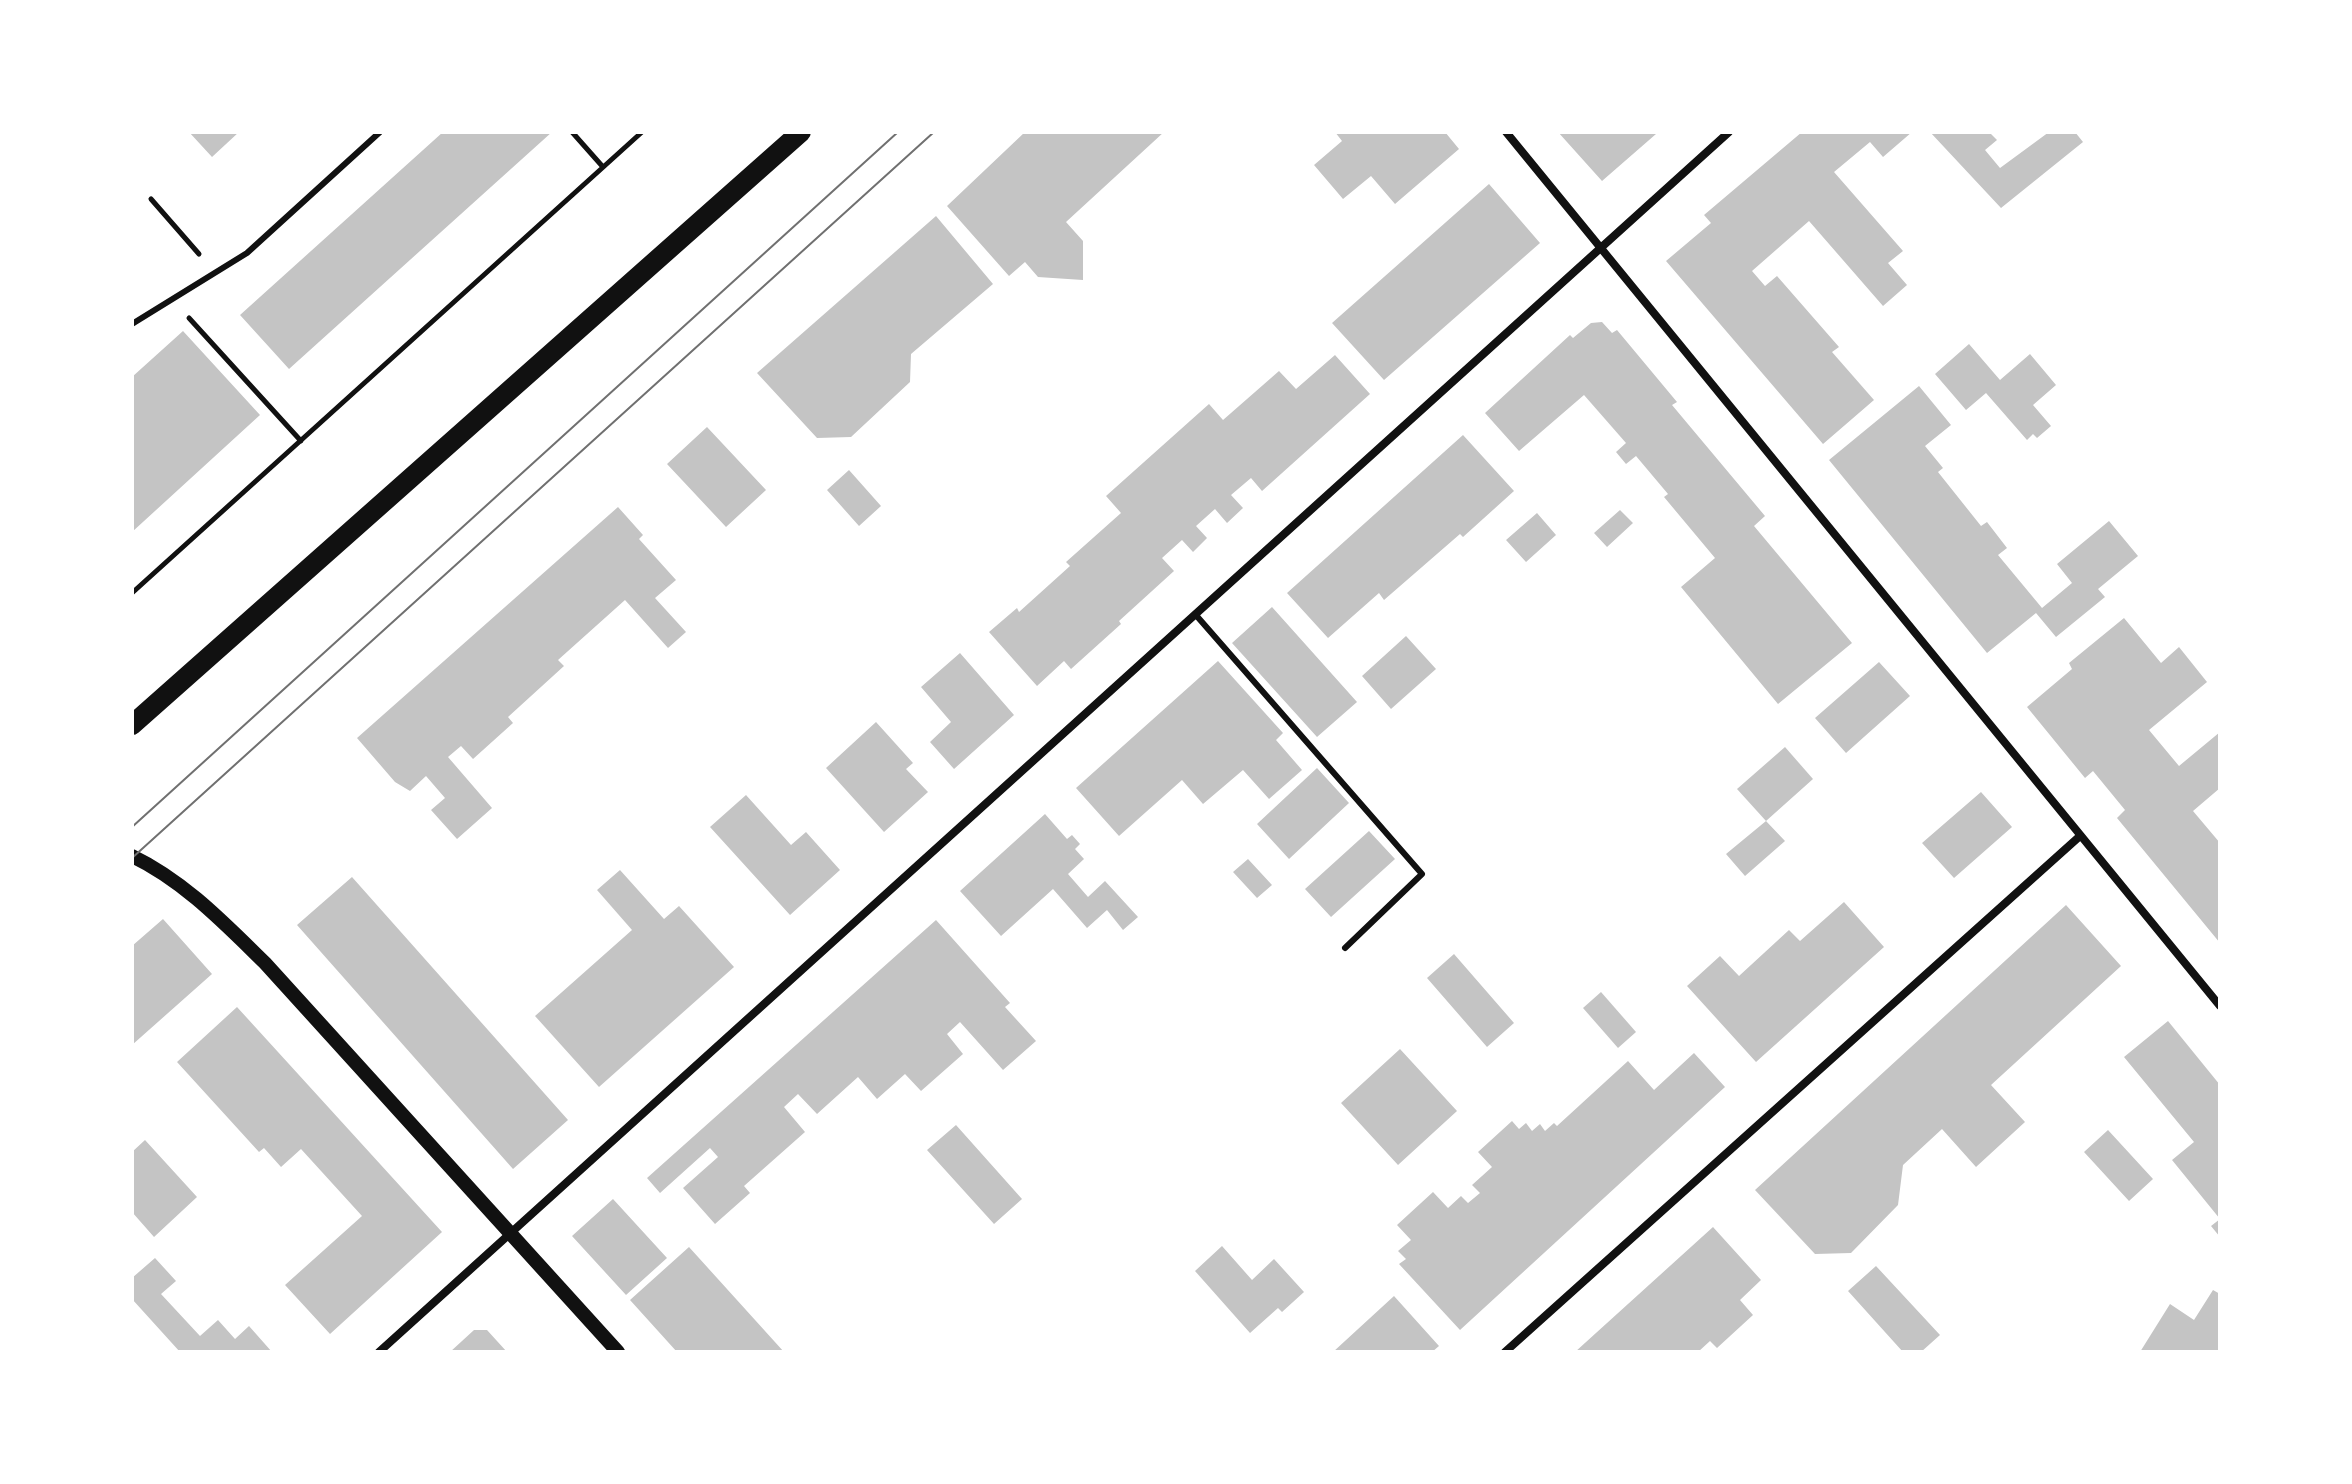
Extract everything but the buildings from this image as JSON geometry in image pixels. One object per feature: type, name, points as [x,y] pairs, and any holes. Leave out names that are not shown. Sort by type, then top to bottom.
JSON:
[{"type":"main road","points":[[132,725],[801,132]]},
{"type":"street","points":[[1506,132],[2220,1006]]},
{"type":"street","points":[[379,1352],[1729,132]]},
{"type":"street","points":[[1505,1352],[2080,836]]},
{"type":"street","points":[[132,856],[154,867],[208,907],[265,963],[618,1352]]},
{"type":"lane","points":[[132,324],[247,253],[380,132]]},
{"type":"lane","points":[[1195,614],[1422,874],[1345,948]]},
{"type":"path","points":[[572,132],[603,167]]},
{"type":"path","points":[[132,593],[642,132]]},
{"type":"path","points":[[151,199],[216,272]]},
{"type":"path","points":[[172,299],[301,441]]},
{"type":"tram line","points":[[132,827],[898,132]]},
{"type":"tram line","points":[[132,858],[934,132]]}]
